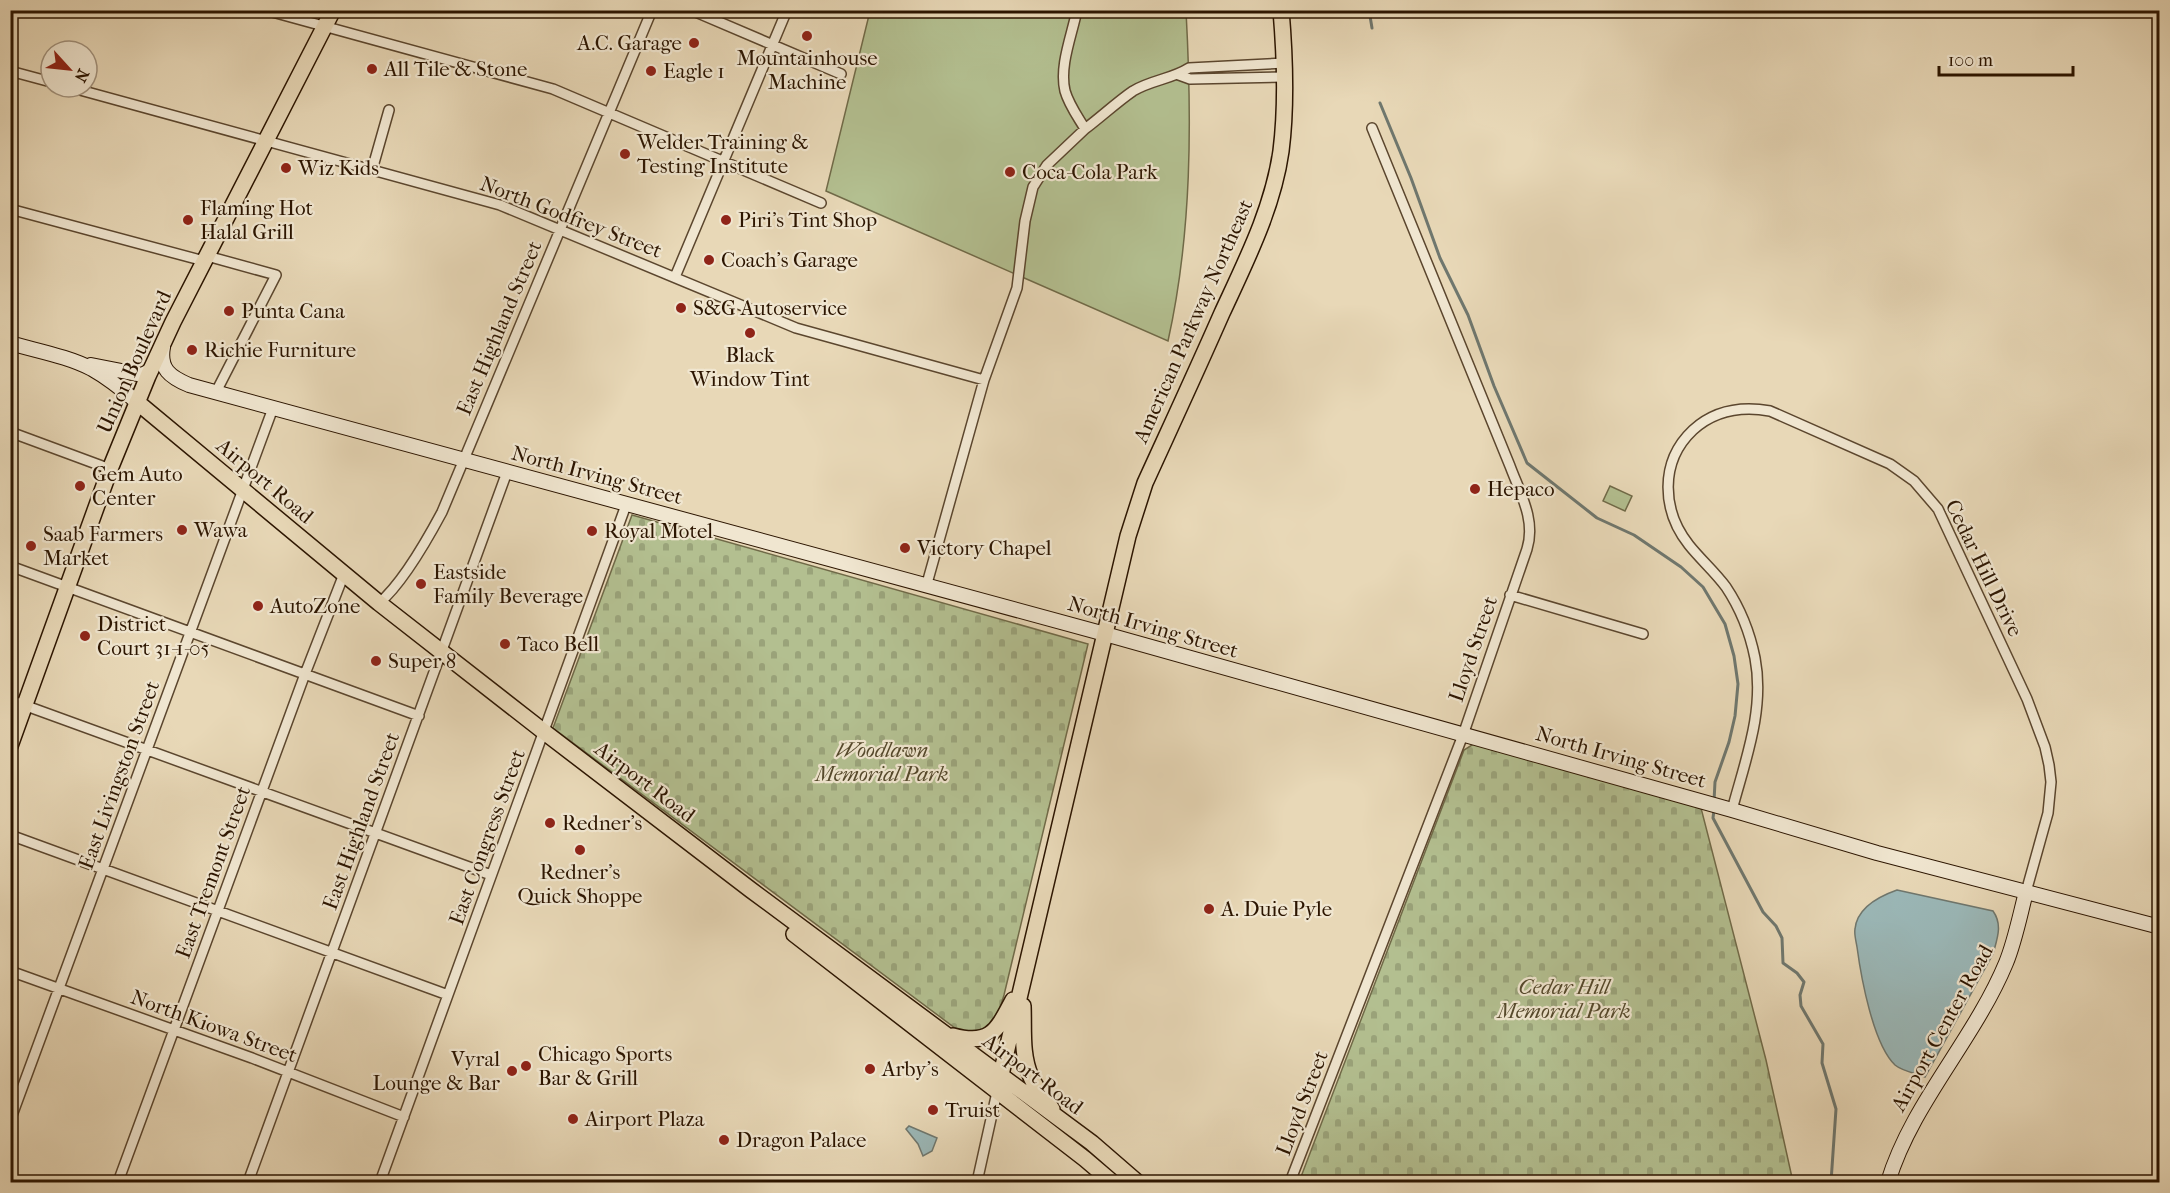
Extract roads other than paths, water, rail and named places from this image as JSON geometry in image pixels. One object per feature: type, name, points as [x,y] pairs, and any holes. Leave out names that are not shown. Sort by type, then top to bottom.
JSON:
[{"type":"main road","name":"Union Boulevard","points":[[10,746],[18,703],[68,586],[135,406],[205,258],[333,10]]},
{"type":"main road","name":"American Parkway Northeast","points":[[1023,982],[1128,536],[1145,483],[1262,224],[1274,184],[1281,151],[1285,70],[1281,10]]},
{"type":"main road","name":"Airport Road","points":[[135,406],[441,657],[1112,1182]]},
{"type":"main road","name":"Airport Road","points":[[342,578],[379,603],[441,657]]},
{"type":"main road","name":"Airport Road","points":[[542,736],[1092,1143],[1137,1182]]},
{"type":"main road","points":[[946,1035],[976,1040],[991,1034],[1000,1025],[1023,982]]},
{"type":"main road","points":[[998,1092],[1023,982]]},
{"type":"main road","points":[[1023,982],[1024,1045],[1029,1072],[1060,1120]]},
{"type":"street","points":[[265,10],[553,89],[821,203]]},
{"type":"street","name":"East Highland Street","points":[[379,603],[387,596],[432,532],[452,489],[462,459],[652,10]]},
{"type":"street","points":[[691,10],[841,74]]},
{"type":"street","points":[[715,21],[719,10]]},
{"type":"street","points":[[675,277],[787,10]]},
{"type":"street","points":[[1077,10],[1064,66],[1064,89],[1085,129]]},
{"type":"street","points":[[926,587],[984,380],[1017,288],[1025,221],[1033,187],[1047,165],[1085,129],[1134,91],[1152,83],[1179,75],[1190,79],[1285,70]]},
{"type":"street","points":[[10,71],[39,79]]},
{"type":"street","name":"North Godfrey Street","points":[[99,95],[500,205],[796,328],[984,380]]},
{"type":"street","points":[[372,170],[389,110]]},
{"type":"street","name":"Lloyd Street","points":[[1290,1182],[1463,735],[1530,540],[1530,518],[1372,128]]},
{"type":"street","points":[[10,209],[276,275],[216,392]]},
{"type":"street","name":"North Irving Street","points":[[164,342],[161,358],[168,373],[189,385],[1105,634],[1877,853],[2160,927]]},
{"type":"street","points":[[10,343],[75,361],[142,375],[151,370]]},
{"type":"street","points":[[75,361],[135,406]]},
{"type":"street","name":"East Livingston Street","points":[[10,1121],[273,408]]},
{"type":"street","name":"Cedar Hill Drive","points":[[1732,810],[1756,717],[1758,697],[1755,660],[1746,625],[1725,586],[1679,531],[1670,509],[1668,478],[1676,452],[1698,426],[1733,410],[1756,409],[1783,417],[1890,464],[1914,481],[1938,510],[2027,699],[2045,747],[2051,782],[2048,813],[2026,892]]},
{"type":"street","points":[[10,432],[110,469]]},
{"type":"street","name":"East Highland Street","points":[[248,1182],[507,472]]},
{"type":"street","name":"East Congress Street","points":[[380,1182],[626,505]]},
{"type":"street","points":[[10,566],[419,716]]},
{"type":"street","name":"East Tremont Street","points":[[118,1182],[342,578]]},
{"type":"street","points":[[1510,595],[1643,634]]},
{"type":"street","points":[[18,703],[491,875]]},
{"type":"street","points":[[10,834],[448,995]]},
{"type":"street","name":"Airport Center Road","points":[[1888,1182],[1895,1160],[1908,1134],[2006,963],[2026,892]]},
{"type":"street","name":"North Kiowa Street","points":[[10,971],[175,1030],[404,1117]]},
{"type":"street","points":[[978,1182],[998,1092]]},
{"type":"water","points":[[1897,890],[1993,911],[1998,922],[1993,954],[1925,1077],[1895,1065],[1880,1042],[1869,1009],[1855,938],[1857,922],[1865,909],[1877,899]]},
{"type":"water","points":[[909,1126],[937,1138],[932,1151],[923,1156],[918,1144],[906,1129]]},
{"type":"waterway","points":[[1369,10],[1372,28]]},
{"type":"waterway","points":[[1380,103],[1411,178],[1440,258],[1468,315],[1494,386],[1527,463],[1597,518],[1634,535],[1681,567],[1703,587],[1725,624],[1734,656],[1738,684],[1735,716],[1715,782],[1714,801]]},
{"type":"waterway","points":[[1714,810],[1713,818],[1763,912],[1776,926],[1782,938],[1783,963],[1797,973],[1804,982],[1800,995],[1801,1006],[1823,1044],[1822,1063],[1836,1109],[1831,1182]]},
{"type":"place","name":"Mountainhouse Machine","points":[[807,36]]},
{"type":"place","name":"A.C. Garage","points":[[694,43]]},
{"type":"place","name":"All Tile & Stone","points":[[372,69]]},
{"type":"place","name":"Eagle 1","points":[[651,71]]},
{"type":"place","name":"Welder Training & Testing Institute","points":[[625,154]]},
{"type":"place","name":"Wiz Kids","points":[[286,168]]},
{"type":"place","name":"Coca-Cola Park","points":[[1010,172]]},
{"type":"place","name":"Flaming Hot Halal Grill","points":[[188,220]]},
{"type":"place","name":"Piri's Tint Shop","points":[[726,220]]},
{"type":"place","name":"Coach's Garage","points":[[709,260]]},
{"type":"place","name":"S&G Autoservice","points":[[681,308]]},
{"type":"place","name":"Punta Cana","points":[[229,311]]},
{"type":"place","name":"Black Window Tint","points":[[750,333]]},
{"type":"place","name":"Richie Furniture","points":[[192,350]]},
{"type":"place","name":"Gem Auto Center","points":[[80,486]]},
{"type":"place","name":"Hepaco","points":[[1475,489]]},
{"type":"place","name":"Wawa","points":[[182,530]]},
{"type":"place","name":"Royal Motel","points":[[592,531]]},
{"type":"place","name":"Saab Farmers Market","points":[[31,546]]},
{"type":"place","name":"Victory Chapel","points":[[905,548]]},
{"type":"place","name":"Eastside Family Beverage","points":[[421,584]]},
{"type":"place","name":"AutoZone","points":[[258,606]]},
{"type":"place","name":"District Court 31-1-05","points":[[85,636]]},
{"type":"place","name":"Taco Bell","points":[[505,644]]},
{"type":"place","name":"Super 8","points":[[376,661]]},
{"type":"place","name":"Redner's","points":[[550,823]]},
{"type":"place","name":"Redner's Quick Shoppe","points":[[580,850]]},
{"type":"place","name":"A. Duie Pyle","points":[[1209,909]]},
{"type":"place","name":"Chicago Sports Bar & Grill","points":[[526,1066]]},
{"type":"place","name":"Arby's","points":[[870,1069]]},
{"type":"place","name":"Vyral Lounge & Bar","points":[[512,1071]]},
{"type":"place","name":"Truist","points":[[933,1110]]},
{"type":"place","name":"Airport Plaza","points":[[573,1119]]},
{"type":"place","name":"Dragon Palace","points":[[724,1140]]},
{"type":"park label","name":"Woodlawn Memorial Park","points":[[882,762]]},
{"type":"park label","name":"Cedar Hill Memorial Park","points":[[1564,999]]}]
